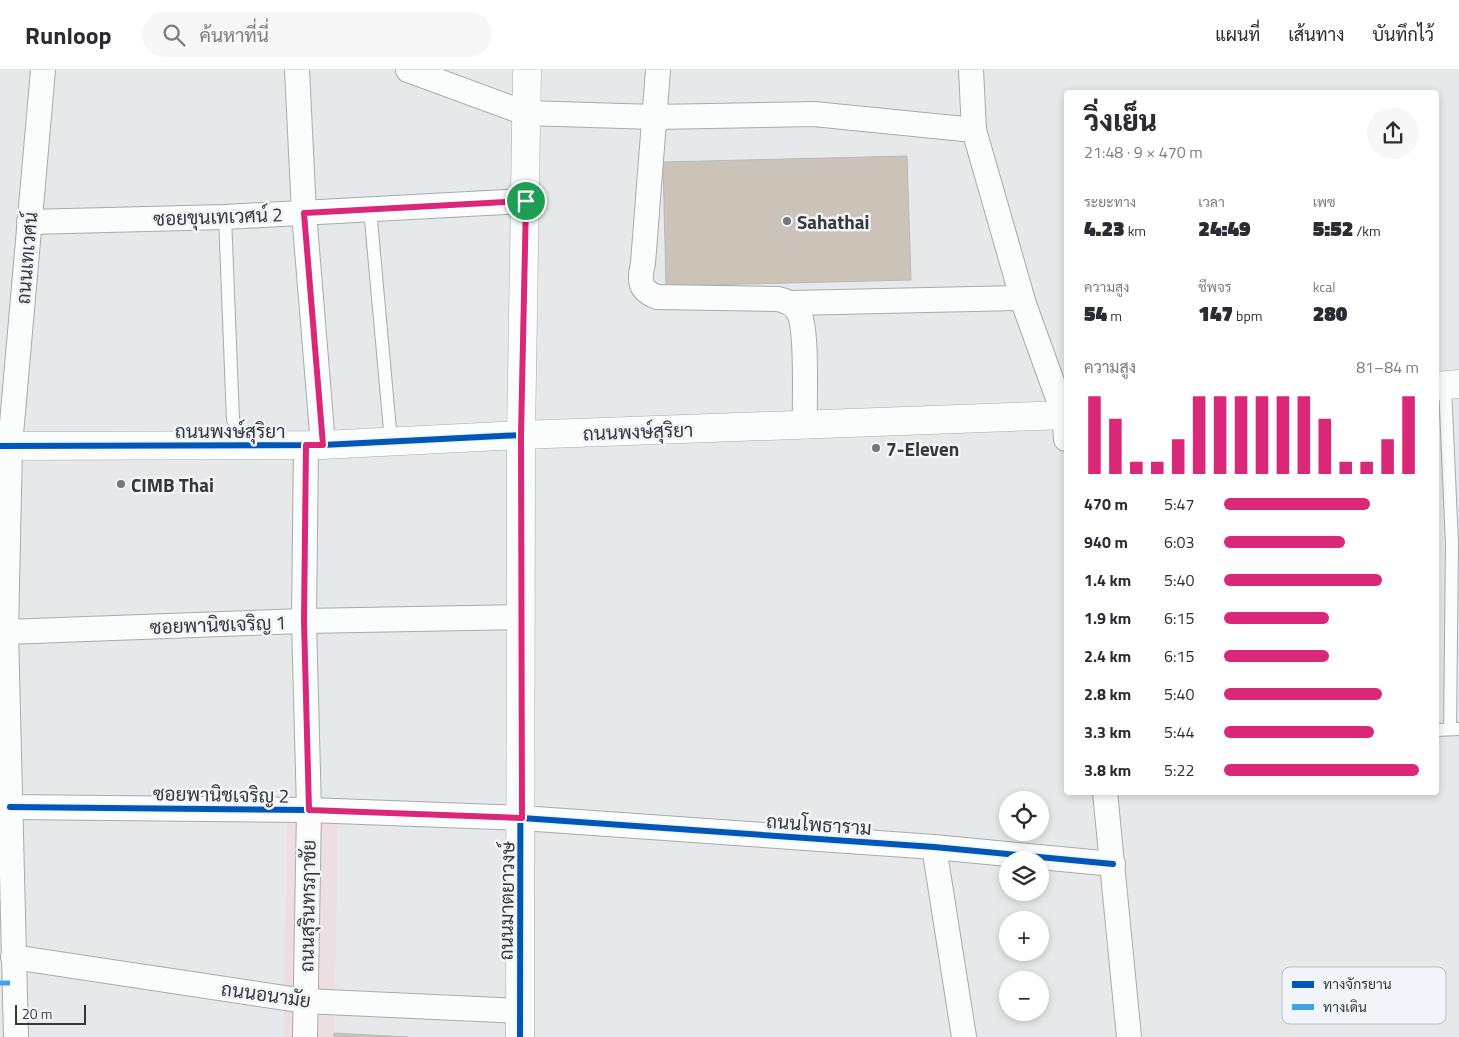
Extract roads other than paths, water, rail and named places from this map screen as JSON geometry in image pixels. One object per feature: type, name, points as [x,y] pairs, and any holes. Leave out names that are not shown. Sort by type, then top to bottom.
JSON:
[{"type":"street","name":"ถนนเทเวศน์","points":[[16,1037],[7,983],[14,956],[6,632],[5,446],[30,222],[43,70]]},
{"type":"street","name":"ถนนสุรินทรฦาชัย","points":[[297,70],[315,445],[304,621],[309,810],[305,1037]]},
{"type":"street","points":[[408,70],[525,113],[655,117],[814,114],[974,130]]},
{"type":"street","name":"ถนนมาตยาวงษ์","points":[[520,1024],[522,818],[521,435],[527,70]]},
{"type":"street","points":[[658,70],[643,263],[640,277],[647,293],[658,297],[778,299],[792,303],[1022,298]]},
{"type":"street","points":[[971,70],[974,130],[1022,298],[1064,420]]},
{"type":"street","name":"ซอยขุนเทเวศน์ 2","points":[[30,222],[304,213],[526,201]]},
{"type":"street","points":[[792,303],[799,313],[803,331],[805,425]]},
{"type":"street","name":"ถนนพงษ์สุริยา","points":[[5,446],[315,445],[521,435],[805,425],[1064,423]]},
{"type":"street","name":"ซอยพานิชเจริญ 1","points":[[6,632],[304,621],[520,617]]},
{"type":"street","points":[[1105,795],[1129,1037]]},
{"type":"street","name":"ซอยพานิชเจริญ 2","points":[[10,807],[309,810],[522,818]]},
{"type":"street","name":"ถนนโพธาราม","points":[[522,818],[934,847],[1113,864]]},
{"type":"street","points":[[934,847],[964,1037]]},
{"type":"street","name":"ถนนอนามัย","points":[[14,956],[305,1001],[520,1024]]},
{"type":"lane","points":[[370,209],[391,441]]},
{"type":"lane","points":[[225,216],[233,420]]},
{"type":"lane","points":[[1439,730],[1454,729],[1455,543],[1447,385]]},
{"type":"place","name":"Sahathai","points":[[787,221]]},
{"type":"place","name":"7-Eleven","points":[[876,448]]},
{"type":"place","name":"CIMB Thai","points":[[121,484]]}]
